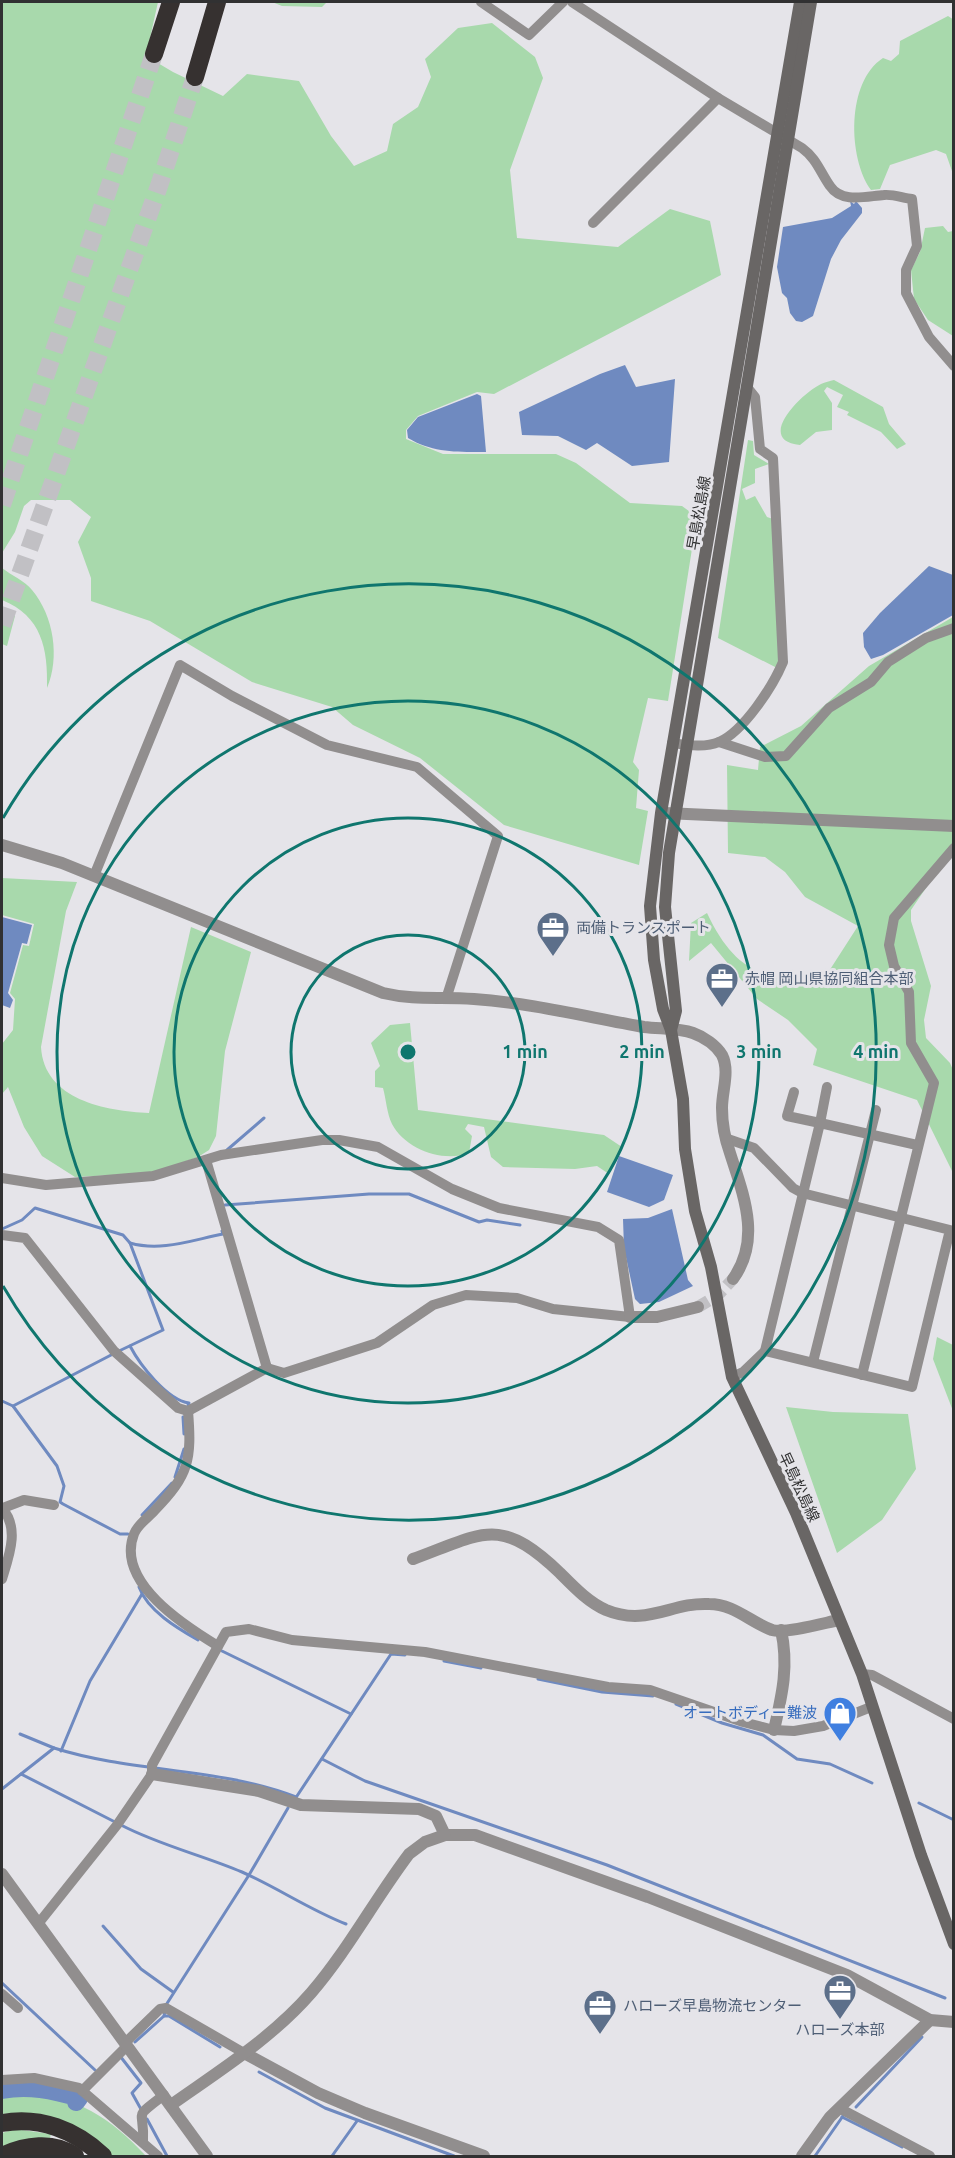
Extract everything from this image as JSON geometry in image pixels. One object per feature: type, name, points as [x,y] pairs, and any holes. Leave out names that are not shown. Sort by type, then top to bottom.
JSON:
[{"type":"highway","points":[[154,54],[171,2]]},
{"type":"highway","points":[[195,77],[217,2]]},
{"type":"highway","points":[[2,2123],[28,2121],[41,2123],[76,2136],[103,2157]]},
{"type":"highway","points":[[41,2123],[73,2138],[95,2157]]},
{"type":"highway","points":[[36,2146],[55,2150],[68,2157]]},
{"type":"highway","points":[[2,2156],[36,2146],[63,2150],[75,2157]]},
{"type":"main road","name":"早島松島線","points":[[671,1030],[676,1011],[665,908],[669,853],[678,814],[747,387],[784,138],[800,2]]},
{"type":"main road","name":"早島松島線","points":[[811,2],[672,743],[650,906],[654,960],[663,1009],[671,1030],[683,1099],[685,1149],[695,1211],[711,1267],[732,1377],[796,1513],[862,1674],[871,1707],[954,1944]]},
{"type":"street","points":[[481,2],[529,35],[563,2]]},
{"type":"street","points":[[572,2],[718,98],[812,156],[830,188],[859,198],[886,194],[912,199],[917,246],[906,270],[904,280],[906,294],[929,337],[954,366]]},
{"type":"street","points":[[593,223],[718,98]]},
{"type":"street","points":[[719,742],[751,713],[769,689],[783,662],[773,458],[760,449],[755,398],[747,387]]},
{"type":"street","points":[[672,743],[688,745],[719,742],[765,757],[786,756],[829,708],[871,682],[888,662],[926,638],[954,628]]},
{"type":"street","points":[[94,876],[180,665],[232,696],[327,745],[417,767],[498,836],[446,999]]},
{"type":"street","points":[[661,813],[954,826]]},
{"type":"street","points":[[2,845],[38,854],[94,876],[360,986],[404,998],[471,998],[545,1007],[692,1033],[710,1042],[720,1052],[726,1064],[722,1109],[725,1138],[747,1207],[749,1227],[746,1255],[733,1279]]},
{"type":"street","points":[[862,1375],[934,1083],[911,1043],[909,992],[894,966],[889,945],[894,918],[954,848]]},
{"type":"street","points":[[732,1377],[743,1372],[765,1351],[827,1087]]},
{"type":"street","points":[[794,1092],[787,1116],[917,1145]]},
{"type":"street","points":[[813,1362],[850,1205],[876,1110]]},
{"type":"street","points":[[725,1138],[754,1148],[793,1188],[802,1193],[950,1230],[912,1387],[765,1351]]},
{"type":"street","points":[[2,1178],[46,1185],[101,1182],[153,1176],[206,1160],[322,1140],[339,1140],[378,1147],[452,1189],[499,1208],[598,1227],[619,1240],[630,1317]]},
{"type":"street","points":[[206,1160],[267,1368]]},
{"type":"street","points":[[2,1235],[25,1238],[116,1353],[178,1408],[188,1411],[267,1368],[284,1373],[377,1343],[433,1305],[465,1295],[517,1298],[553,1309],[630,1317],[657,1317],[698,1307]]},
{"type":"street","points":[[188,1411],[190,1437],[188,1462],[182,1479],[134,1532],[131,1546],[139,1579],[149,1595],[180,1622],[218,1646]]},
{"type":"street","points":[[2,1579],[6,1554],[12,1539],[2,1508],[24,1500],[54,1505]]},
{"type":"street","points":[[413,1559],[476,1536],[499,1533],[529,1546],[588,1599],[606,1610],[644,1617],[688,1605],[710,1604],[734,1609],[773,1630],[839,1620]]},
{"type":"street","points":[[38,1924],[117,1825],[151,1770],[226,1632],[249,1629],[292,1640],[425,1652],[608,1687],[650,1690],[774,1730],[794,1731],[823,1726],[871,1707]]},
{"type":"street","points":[[774,1730],[785,1684],[786,1655],[781,1630]]},
{"type":"street","points":[[862,1674],[872,1675],[954,1719]]},
{"type":"street","points":[[151,1770],[259,1791],[301,1805],[420,1809],[436,1816],[445,1835]]},
{"type":"street","points":[[143,2142],[144,2132],[140,2120],[143,2111],[167,2100],[244,2053],[310,1995],[333,1967],[409,1854],[425,1842],[445,1835],[475,1835],[648,1897],[847,1975],[930,2020],[954,2022]]},
{"type":"street","points":[[2,1874],[207,2157]]},
{"type":"street","points":[[2,1994],[18,2008]]},
{"type":"street","points":[[82,2091],[160,2010],[173,2009],[244,2053],[318,2093],[484,2157]]},
{"type":"street","points":[[802,2157],[839,2108],[930,2020]]},
{"type":"street","points":[[2,2080],[42,2080],[82,2091],[158,2157]]},
{"type":"street","points":[[839,2108],[930,2157]]},
{"type":"green space","points":[[2,2],[158,2],[146,56],[223,96],[247,74],[299,81],[331,136],[354,166],[387,151],[393,124],[418,107],[431,77],[425,59],[458,28],[492,23],[535,57],[543,78],[510,170],[517,238],[618,247],[670,209],[710,221],[721,275],[494,394],[477,392],[418,416],[406,430],[406,439],[443,454],[556,454],[576,463],[630,503],[682,506],[697,517],[668,701],[648,698],[633,762],[639,770],[636,808],[648,811],[639,865],[504,825],[420,758],[353,725],[332,707],[252,682],[150,621],[91,601],[91,578],[78,542],[91,517],[70,500],[31,500],[24,506],[15,532],[2,553]]},
{"type":"green space","points":[[272,2],[327,2],[322,7],[282,6]]},
{"type":"green space","points":[[948,16],[954,20],[953,174],[946,154],[936,150],[890,165],[880,189],[871,190],[863,176],[855,140],[854,121],[862,84],[871,69],[883,58],[891,61],[899,54],[900,41]]},
{"type":"green space","points":[[943,226],[948,232],[953,231],[953,336],[928,320],[914,299],[911,270],[920,252],[925,228]]},
{"type":"green space","points":[[834,380],[883,407],[889,424],[906,444],[897,449],[881,432],[847,415],[849,412],[837,407],[843,395],[827,387],[824,391],[832,403],[832,430],[816,432],[800,445],[787,441],[781,435],[781,426],[786,416],[813,389]]},
{"type":"green space","points":[[748,440],[753,441],[754,455],[769,464],[755,469],[755,483],[742,489],[746,500],[755,496],[767,517],[773,519],[780,659],[777,668],[718,638]]},
{"type":"green space","points":[[2,568],[29,587],[39,600],[50,625],[54,651],[47,688],[46,660],[40,635],[26,615],[2,600]]},
{"type":"green space","points":[[2,608],[15,616],[7,646],[2,644]]},
{"type":"green space","points":[[953,617],[953,848],[911,910],[911,921],[931,986],[924,1020],[926,1038],[950,1063],[953,1070],[953,1173],[917,1100],[813,1065],[817,1049],[788,1020],[757,999],[711,943],[689,961],[691,923],[707,913],[728,948],[739,960],[752,968],[766,975],[783,979],[822,982],[858,926],[805,897],[785,872],[765,857],[728,853],[727,765],[758,770],[760,747],[801,726],[869,666]]},
{"type":"green space","points":[[2,878],[77,882],[66,911],[41,1047],[45,1065],[53,1079],[65,1091],[97,1105],[149,1113],[191,927],[251,952],[225,1051],[216,1136],[209,1150],[198,1157],[152,1173],[75,1177],[42,1156],[24,1127],[8,1087],[2,1094],[2,1044],[13,1030],[15,999],[10,993],[23,945],[29,946],[34,924],[2,915]]},
{"type":"green space","points":[[410,1023],[418,1110],[604,1135],[622,1147],[609,1174],[597,1166],[575,1169],[503,1167],[491,1157],[484,1127],[468,1124],[465,1129],[472,1136],[469,1153],[459,1156],[437,1155],[415,1147],[398,1133],[392,1124],[383,1088],[375,1087],[375,1071],[380,1066],[371,1043],[390,1025]]},
{"type":"green space","points":[[937,1337],[953,1345],[953,1411],[933,1359]]},
{"type":"green space","points":[[786,1407],[833,1412],[908,1414],[916,1469],[882,1520],[837,1553]]},
{"type":"green space","points":[[22,2093],[60,2099],[91,2111],[119,2130],[146,2156],[112,2156],[88,2135],[63,2121],[35,2114],[2,2114],[2,2095]]},
{"type":"green space","points":[[15,2129],[51,2134],[50,2138],[2,2148],[2,2133]]},
{"type":"water","points":[[850,201],[854,204],[856,201],[862,208],[862,213],[841,240],[831,259],[813,316],[802,322],[796,321],[790,313],[787,298],[782,293],[777,267],[783,227],[832,218],[851,206]]},
{"type":"water","points":[[625,365],[636,387],[675,379],[669,462],[632,466],[597,443],[586,450],[558,436],[522,435],[519,412],[600,374]]},
{"type":"water","points":[[477,394],[481,396],[486,452],[455,452],[436,449],[408,438],[407,430],[418,417]]},
{"type":"water","points":[[929,566],[953,575],[953,615],[883,655],[871,659],[864,647],[863,633],[880,613]]},
{"type":"water","points":[[2,917],[32,925],[27,944],[22,943],[8,993],[13,1000],[10,1008],[2,1005]]},
{"type":"water","points":[[619,1156],[673,1175],[664,1200],[649,1207],[607,1192]]},
{"type":"water","points":[[672,1209],[688,1280],[693,1286],[659,1302],[640,1304],[635,1299],[624,1248],[623,1219],[648,1218]]},
{"type":"waterway","points":[[227,1150],[264,1118]]},
{"type":"waterway","points":[[225,1205],[369,1194],[409,1194],[479,1222],[487,1220],[520,1225]]},
{"type":"waterway","points":[[2,1229],[22,1220],[35,1208],[123,1235],[130,1243],[163,1330],[119,1351]]},
{"type":"waterway","points":[[130,1243],[165,1246],[223,1234],[222,1231]]},
{"type":"waterway","points":[[130,1346],[140,1362],[163,1389],[172,1396],[189,1403],[188,1405]]},
{"type":"waterway","points":[[13,1406],[113,1354]]},
{"type":"waterway","points":[[2,1401],[13,1406],[57,1466],[64,1486],[60,1502],[120,1534],[128,1534]]},
{"type":"waterway","points":[[183,1417],[184,1434]]},
{"type":"waterway","points":[[175,1477],[184,1449]]},
{"type":"waterway","points":[[142,1515],[172,1483]]},
{"type":"waterway","points":[[139,1587],[143,1596],[156,1611],[198,1640]]},
{"type":"waterway","points":[[61,1751],[90,1681],[142,1594]]},
{"type":"waterway","points":[[222,1651],[351,1714]]},
{"type":"waterway","points":[[295,1799],[391,1654],[405,1655]]},
{"type":"waterway","points":[[444,1661],[481,1668]]},
{"type":"waterway","points":[[538,1679],[602,1692],[653,1696]]},
{"type":"waterway","points":[[676,1704],[722,1723],[763,1735],[797,1759],[830,1764],[872,1783]]},
{"type":"waterway","points":[[20,1734],[54,1748]]},
{"type":"waterway","points":[[21,1774],[54,1748],[114,1762],[236,1780],[296,1797]]},
{"type":"waterway","points":[[322,1759],[365,1781],[607,1865],[945,1998]]},
{"type":"waterway","points":[[2,1789],[21,1774],[115,1822]]},
{"type":"waterway","points":[[919,1803],[954,1820]]},
{"type":"waterway","points":[[166,2005],[249,1875],[288,1808]]},
{"type":"waterway","points":[[121,1825],[242,1872],[346,1924]]},
{"type":"waterway","points":[[103,1926],[141,1969],[173,1992]]},
{"type":"waterway","points":[[2,1983],[95,2070]]},
{"type":"waterway","points":[[135,2042],[164,2016],[165,2011]]},
{"type":"waterway","points":[[164,2016],[169,2016],[220,2047]]},
{"type":"waterway","points":[[856,2107],[922,2037]]},
{"type":"waterway","points":[[120,2056],[141,2083],[132,2093],[142,2111]]},
{"type":"waterway","points":[[259,2072],[325,2108],[454,2156]]},
{"type":"waterway","points":[[2,2090],[31,2088],[50,2091],[79,2098],[76,2102]]},
{"type":"waterway","points":[[815,2156],[843,2116]]},
{"type":"waterway","points":[[842,2117],[902,2147]]},
{"type":"waterway","points":[[147,2119],[167,2156]]},
{"type":"waterway","points":[[332,2156],[357,2121]]},
{"type":"tunnel","points":[[2,505],[154,54]]},
{"type":"tunnel","points":[[2,625],[159,186],[195,77]]},
{"type":"tunnel","points":[[698,1307],[718,1295],[733,1279]]},
{"type":"place","name":"両備トランスポート","points":[[553,957]]},
{"type":"place","name":"赤帽 岡山県協同組合本部","points":[[722,1008]]},
{"type":"place","name":"オートボディー難波","points":[[840,1742]]},
{"type":"place","name":"ハローズ本部","points":[[840,2020]]},
{"type":"place","name":"ハローズ早島物流センター","points":[[600,2035]]}]
